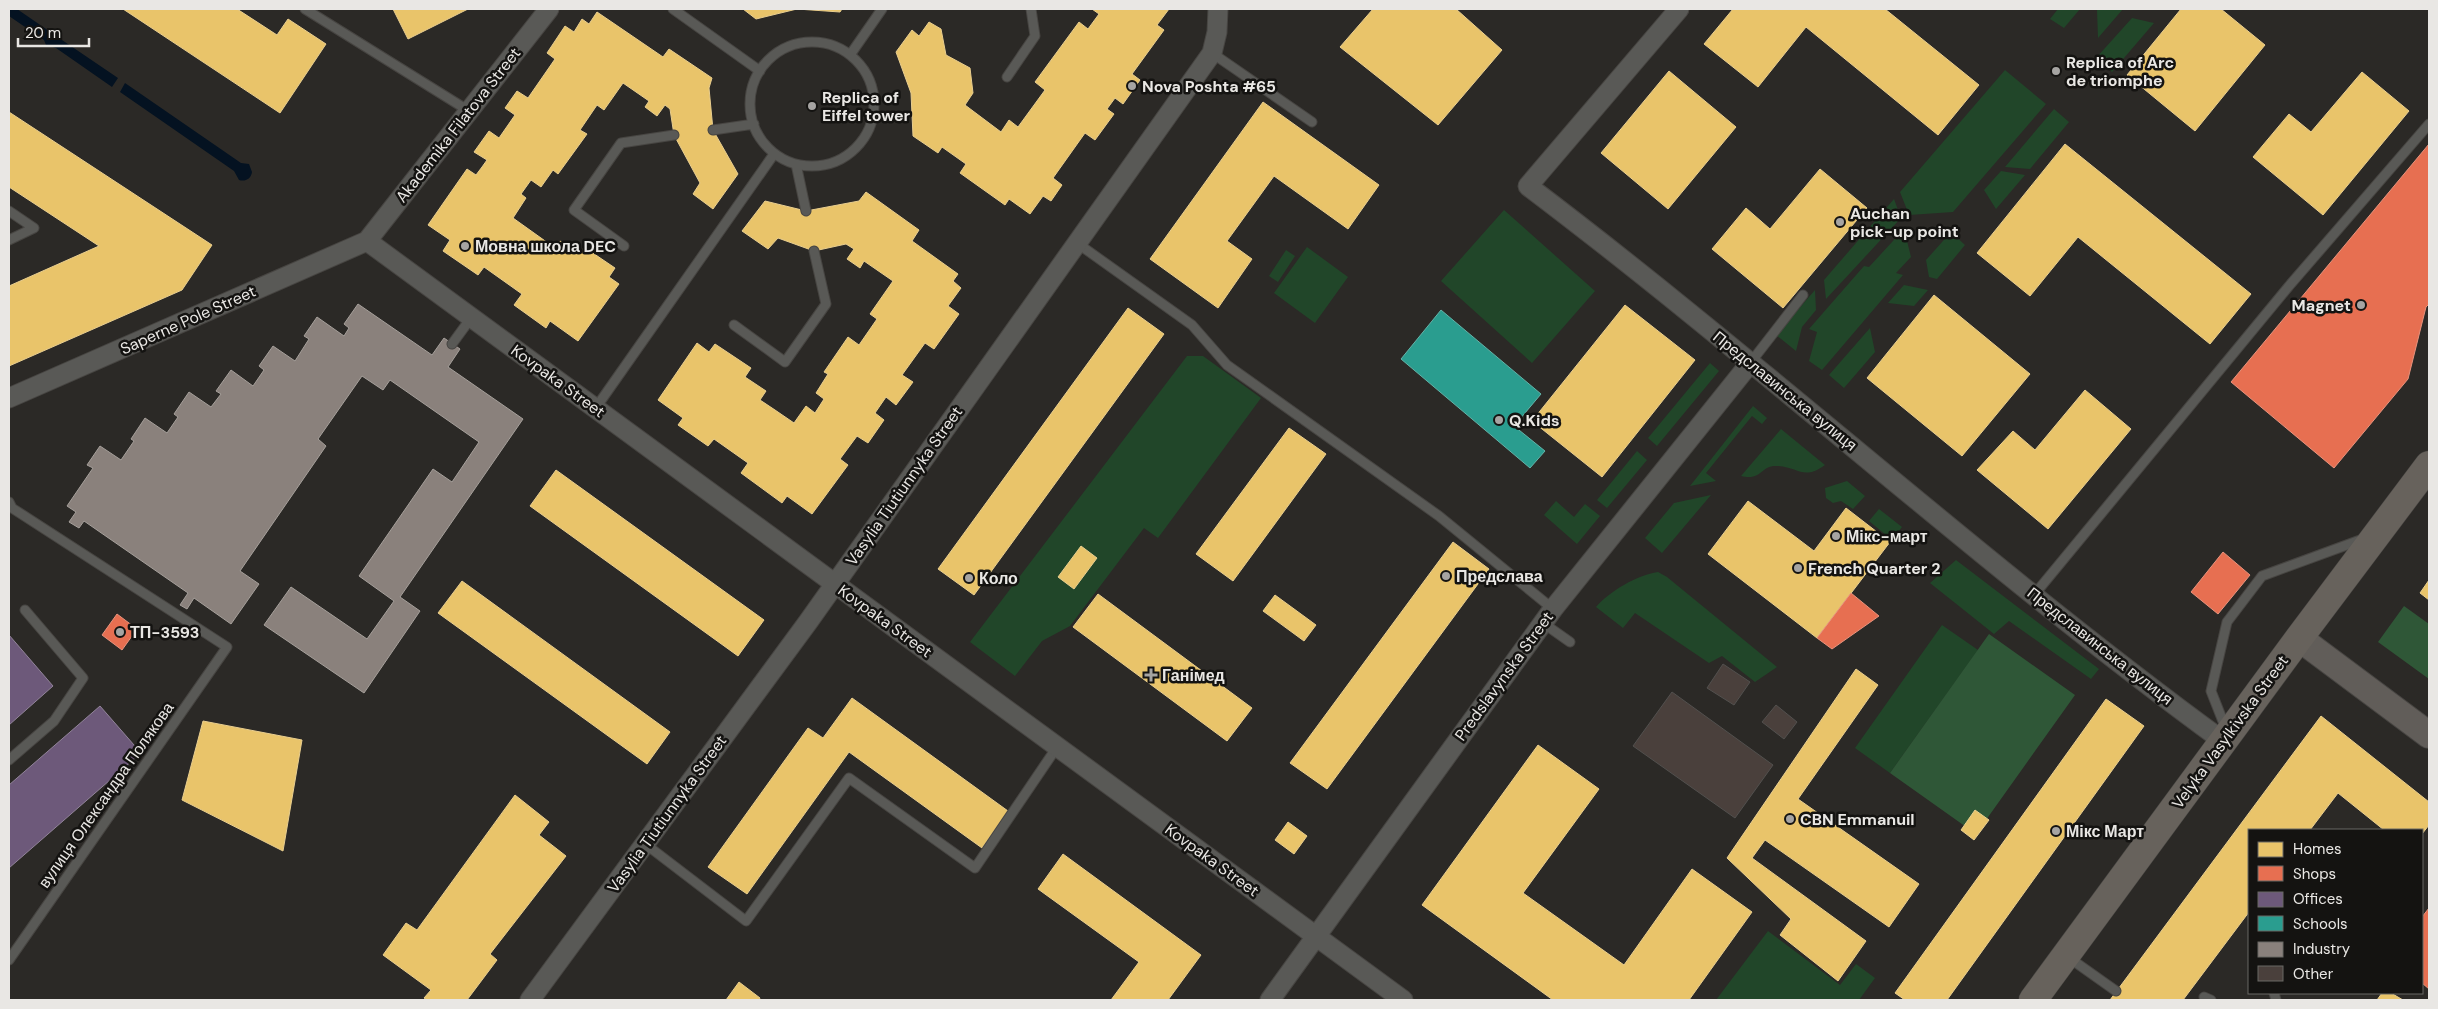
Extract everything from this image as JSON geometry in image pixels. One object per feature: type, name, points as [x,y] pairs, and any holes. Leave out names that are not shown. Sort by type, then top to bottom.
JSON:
[{"type":"main road","name":"Velyka Vasylkivska Street","points":[[2033,1000],[2299,638],[2429,465]]},
{"type":"main road","points":[[2299,638],[2429,735]]},
{"type":"street","name":"Vasylia Tiutiunnyka Street","points":[[530,1000],[835,584],[1212,53],[1218,32],[1218,9]]},
{"type":"street","name":"Предславинська вулиця","points":[[1679,9],[1528,186],[1751,362],[2034,594],[2226,738]]},
{"type":"street","name":"Akademika Filatova Street","points":[[367,241],[468,111],[540,13]]},
{"type":"street","name":"Kovpaka Street","points":[[367,241],[1403,1000]]},
{"type":"street","name":"Saperne Pole Street","points":[[9,398],[367,241]]},
{"type":"street","name":"Predslavynska Street","points":[[1270,1000],[1548,616],[1751,362]]},
{"type":"lane","points":[[305,9],[468,111]]},
{"type":"lane","points":[[672,9],[760,70]]},
{"type":"lane","points":[[850,55],[882,9]]},
{"type":"lane","points":[[1006,77],[1035,36],[1031,9]]},
{"type":"lane","points":[[818,42],[835,46],[850,55],[862,66],[870,80],[874,96],[874,112],[870,128],[862,142],[850,154],[836,162],[821,166],[796,164],[774,154],[764,143],[754,124],[750,99],[753,84],[760,70],[771,58],[785,48],[801,43],[818,42]]},
{"type":"lane","points":[[1212,53],[1312,122]]},
{"type":"lane","points":[[713,130],[754,124]]},
{"type":"lane","points":[[2034,594],[2283,293],[2429,124]]},
{"type":"lane","points":[[624,246],[574,210],[621,143],[674,135]]},
{"type":"lane","points":[[595,409],[774,154]]},
{"type":"lane","points":[[796,164],[806,211]]},
{"type":"lane","points":[[9,211],[34,228],[9,240]]},
{"type":"lane","points":[[1076,242],[1192,325],[1227,365],[1439,516],[1548,616],[1570,642]]},
{"type":"lane","points":[[734,326],[785,362],[826,304],[814,251]]},
{"type":"lane","points":[[1751,362],[1803,295]]},
{"type":"lane","points":[[452,344],[471,318]]},
{"type":"lane","name":"вулиця Олександра Полякова","points":[[9,502],[12,508],[227,647],[9,960]]},
{"type":"lane","points":[[2226,738],[2211,691],[2227,622],[2262,576],[2377,534]]},
{"type":"lane","points":[[9,760],[54,721],[83,678],[25,610]]},
{"type":"lane","points":[[644,843],[746,921],[849,778],[975,868],[1057,747]]},
{"type":"lane","points":[[2066,955],[2116,991]]},
{"type":"green space","points":[[2058,9],[2080,9],[2064,28],[2050,19]]},
{"type":"green space","points":[[2123,9],[2098,38],[2097,10]]},
{"type":"green space","points":[[2132,18],[2154,23],[2112,72],[2096,58]]},
{"type":"green space","points":[[2005,70],[2046,104],[1953,212],[1909,215],[1900,192]]},
{"type":"green space","points":[[2054,109],[2069,122],[2030,169],[2005,167]]},
{"type":"green space","points":[[2001,171],[2025,175],[1996,209],[1984,190]]},
{"type":"green space","points":[[1894,199],[1901,218],[1826,299],[1824,280]]},
{"type":"green space","points":[[1504,210],[1595,291],[1532,363],[1441,281]]},
{"type":"green space","points":[[1904,229],[1911,257],[1896,273],[1903,275],[1822,370],[1809,361],[1817,332],[1809,329],[1864,266],[1869,267]]},
{"type":"green space","points":[[1951,232],[1965,245],[1937,279],[1929,277],[1926,260]]},
{"type":"green space","points":[[1307,247],[1348,277],[1315,323],[1274,293]]},
{"type":"green space","points":[[1286,250],[1295,256],[1278,282],[1269,276]]},
{"type":"green space","points":[[1904,285],[1928,290],[1914,306],[1888,303]]},
{"type":"green space","points":[[1815,290],[1816,310],[1802,327],[1796,351],[1776,335]]},
{"type":"green space","points":[[1870,328],[1875,352],[1844,388],[1829,375]]},
{"type":"green space","points":[[1187,356],[1203,356],[1261,398],[1158,538],[1144,528],[1070,626],[1042,641],[1015,676],[970,642]]},
{"type":"green space","points":[[1710,363],[1719,371],[1657,446],[1648,438]]},
{"type":"green space","points":[[1753,406],[1767,418],[1762,424],[1752,416],[1706,473],[1716,481],[1690,486]]},
{"type":"green space","points":[[1781,429],[1825,465],[1818,470],[1806,473],[1784,467],[1771,466],[1758,475],[1741,476]]},
{"type":"green space","points":[[1637,451],[1647,460],[1607,508],[1597,500]]},
{"type":"green space","points":[[1847,481],[1865,496],[1853,509],[1841,501],[1833,503],[1826,498],[1825,488]]},
{"type":"green space","points":[[1711,495],[1662,553],[1645,538],[1674,503]]},
{"type":"green space","points":[[1556,501],[1574,517],[1585,504],[1600,516],[1577,544],[1544,515]]},
{"type":"green space","points":[[1879,509],[1902,527],[1892,540],[1869,521]]},
{"type":"green space","points":[[1956,560],[2099,669],[2091,679],[2009,621],[1994,634],[1930,583]]},
{"type":"green space","points":[[1658,572],[1667,577],[1777,667],[1755,682],[1722,656],[1709,663],[1635,613],[1623,628],[1596,607],[1624,585],[1641,576]]},
{"type":"green space","points":[[2404,606],[2429,624],[2429,679],[2378,642]]},
{"type":"green space","points":[[1942,625],[1978,650],[1890,773],[1855,748]]},
{"type":"green space","points":[[1989,634],[2075,695],[1976,834],[1890,773]]},
{"type":"green space","points":[[1768,931],[1840,985],[1856,964],[1875,978],[1859,1000],[1716,1000]]},
{"type":"water","points":[[9,9],[17,9],[49,31],[58,32],[62,40],[118,78],[112,87],[56,48],[46,45],[44,40],[9,16]]},
{"type":"water","points":[[125,83],[241,163],[249,164],[252,172],[249,178],[239,180],[234,171],[120,92]]},
{"type":"building: Homes","points":[[123,9],[237,9],[277,35],[288,19],[326,44],[280,113]]},
{"type":"building: Homes","points":[[393,9],[468,9],[408,39]]},
{"type":"building: Homes","points":[[743,9],[797,9],[756,19]]},
{"type":"building: Homes","points":[[797,9],[842,9],[840,12]]},
{"type":"building: Homes","points":[[1092,9],[1169,9],[1157,25],[1164,30],[1132,74],[1140,80],[1123,104],[1115,98],[1107,109],[1114,114],[1095,140],[1085,133],[1053,178],[1062,185],[1051,201],[1043,196],[1030,214],[1009,199],[1005,205],[960,173],[966,164],[942,147],[938,153],[913,136],[911,93],[896,52],[912,30],[919,36],[929,22],[941,29],[946,55],[970,68],[973,93],[965,105],[1001,132],[1009,120],[1018,127],[1045,90],[1035,82],[1079,22],[1088,29],[1099,14]]},
{"type":"building: Homes","points":[[1373,9],[1456,9],[1502,50],[1438,125],[1340,47]]},
{"type":"building: Homes","points":[[1733,9],[1885,9],[1979,85],[1938,135],[1806,27],[1758,87],[1704,44]]},
{"type":"building: Homes","points":[[2181,9],[2221,9],[2265,45],[2195,131],[2127,75]]},
{"type":"building: Homes","points":[[597,12],[663,57],[669,49],[712,78],[709,88],[713,130],[738,174],[713,209],[693,194],[700,183],[674,135],[670,109],[665,105],[657,116],[645,107],[649,101],[623,83],[604,110],[597,105],[580,130],[587,134],[558,174],[553,170],[541,187],[531,180],[521,194],[526,198],[513,218],[555,248],[560,241],[579,254],[584,247],[615,268],[609,277],[619,284],[578,341],[550,321],[546,328],[514,305],[522,294],[484,267],[478,275],[443,251],[450,240],[428,225],[467,169],[476,175],[487,160],[474,152],[489,131],[499,138],[515,115],[505,108],[517,91],[528,98],[555,59],[547,53],[565,26],[574,32],[582,19],[589,24]]},
{"type":"building: Homes","points":[[1669,71],[1736,127],[1668,209],[1601,153]]},
{"type":"building: Homes","points":[[2362,72],[2409,111],[2323,215],[2253,157],[2289,114],[2311,132]]},
{"type":"building: Homes","points":[[1263,102],[1379,185],[1348,229],[1274,176],[1227,241],[1252,259],[1218,308],[1150,259]]},
{"type":"building: Homes","points":[[9,112],[212,245],[182,290],[9,366],[9,286],[99,246],[9,187]]},
{"type":"building: Homes","points":[[2065,144],[2251,294],[2210,344],[2078,237],[2030,296],[1977,253]]},
{"type":"building: Homes","points":[[1820,169],[1867,208],[1783,308],[1712,249],[1746,208],[1770,229]]},
{"type":"building: Homes","points":[[866,192],[919,230],[912,241],[958,274],[953,281],[961,288],[948,306],[959,314],[934,349],[925,343],[902,375],[913,382],[896,405],[886,397],[875,413],[884,420],[868,443],[857,436],[840,459],[848,465],[812,514],[787,496],[782,503],[741,473],[748,463],[714,439],[708,446],[678,425],[683,418],[658,400],[697,343],[709,352],[715,344],[751,368],[745,377],[766,391],[760,400],[794,423],[806,406],[815,413],[824,399],[816,393],[828,374],[824,372],[848,337],[859,345],[877,319],[870,314],[893,281],[864,261],[860,268],[847,259],[854,249],[846,244],[814,251],[778,238],[768,249],[742,231],[765,201],[806,211],[859,201]]},
{"type":"building: Homes","points":[[1934,295],[2030,374],[1962,456],[1867,378]]},
{"type":"building: Homes","points":[[1625,305],[1695,360],[1602,477],[1532,421]]},
{"type":"building: Homes","points":[[1128,308],[1164,334],[974,595],[938,569]]},
{"type":"building: Homes","points":[[2085,390],[2131,429],[2048,529],[1977,470],[2013,431],[2035,450]]},
{"type":"building: Homes","points":[[1289,428],[1326,454],[1233,581],[1196,554]]},
{"type":"building: Homes","points":[[556,470],[764,620],[738,656],[530,506]]},
{"type":"building: Homes","name":"French Quarter 2","points":[[1748,501],[1814,551],[1846,508],[1890,542],[1817,638],[1708,554]]},
{"type":"building: Homes","points":[[1453,542],[1489,569],[1327,789],[1290,763]]},
{"type":"building: Homes","points":[[1081,546],[1097,558],[1074,589],[1058,577]]},
{"type":"building: Homes","points":[[2429,580],[2429,600],[2420,593]]},
{"type":"building: Homes","points":[[462,581],[670,732],[647,764],[438,613]]},
{"type":"building: Homes","points":[[1098,594],[1252,708],[1227,741],[1073,627]]},
{"type":"building: Homes","points":[[1275,595],[1316,625],[1304,641],[1263,611]]},
{"type":"building: Homes","name":"CBN Emmanuil","points":[[1856,669],[1878,685],[1798,799],[1919,884],[1889,927],[1765,840],[1752,858],[1866,941],[1838,981],[1780,935],[1791,919],[1727,858]]},
{"type":"building: Homes","points":[[852,698],[1008,811],[982,848],[849,752],[747,894],[708,867],[808,728],[823,738]]},
{"type":"building: Homes","points":[[2106,699],[2144,726],[1947,1000],[1905,1000],[1895,993]]},
{"type":"building: Homes","points":[[2321,716],[2429,802],[2429,825],[2423,833],[2423,829],[2383,829],[2338,793],[2311,829],[2248,829],[2248,913],[2183,1000],[2110,1000]]},
{"type":"building: Homes","points":[[203,721],[302,740],[283,851],[182,800]]},
{"type":"building: Homes","points":[[1538,745],[1599,789],[1523,893],[1624,965],[1692,869],[1752,912],[1689,1000],[1553,1000],[1422,905]]},
{"type":"building: Homes","points":[[515,795],[549,822],[539,835],[566,856],[490,954],[497,960],[467,1000],[427,1000],[424,998],[431,990],[383,955],[406,923],[417,930]]},
{"type":"building: Homes","points":[[1975,810],[1989,820],[1974,840],[1961,830]]},
{"type":"building: Homes","points":[[1288,822],[1307,836],[1294,854],[1275,840]]},
{"type":"building: Homes","points":[[1063,854],[1201,955],[1168,1000],[1111,1000],[1139,962],[1038,889]]},
{"type":"building: Homes","points":[[739,982],[760,998],[759,1000],[726,1000]]},
{"type":"building: Homes","points":[[2381,994],[2393,994],[2403,1000],[2377,1000]]},
{"type":"building: Shops","name":"Magnet","points":[[2429,144],[2429,304],[2426,307],[2408,379],[2334,468],[2231,382]]},
{"type":"building: Shops","points":[[2223,552],[2250,575],[2218,614],[2191,592]]},
{"type":"building: Shops","points":[[1851,593],[1879,616],[1832,649],[1817,638]]},
{"type":"building: Shops","name":"ТП-3593","points":[[117,614],[137,629],[122,650],[102,635]]},
{"type":"building: Shops","points":[[2429,908],[2429,989],[2423,984],[2423,916]]},
{"type":"building: Offices","points":[[9,635],[53,686],[9,725]]},
{"type":"building: Offices","points":[[100,706],[141,753],[9,868],[9,785]]},
{"type":"building: Schools","points":[[1441,310],[1541,394],[1514,426],[1545,451],[1530,468],[1401,359]]},
{"type":"building: Industry","points":[[358,304],[432,355],[444,338],[460,349],[448,367],[523,419],[400,597],[420,611],[364,693],[264,625],[291,587],[367,639],[394,601],[359,576],[433,469],[452,482],[479,442],[390,380],[383,390],[362,376],[318,439],[326,446],[240,571],[259,584],[231,624],[194,598],[187,609],[180,605],[188,593],[84,521],[79,528],[69,522],[76,512],[67,506],[93,468],[87,465],[100,446],[121,460],[134,441],[131,439],[145,418],[167,433],[178,417],[174,414],[189,392],[211,407],[221,394],[216,391],[231,370],[253,386],[264,370],[259,366],[273,346],[295,361],[309,339],[304,336],[317,317],[344,336],[349,328],[344,324]]},
{"type":"building: Other","points":[[1723,664],[1750,682],[1734,705],[1707,688]]},
{"type":"building: Other","points":[[1672,692],[1773,765],[1735,818],[1633,746]]},
{"type":"building: Other","points":[[1776,705],[1797,722],[1784,739],[1762,722]]},
{"type":"place","name":"Replica of Arc de triomphe","points":[[2056,71]]},
{"type":"place","name":"Nova Poshta #65","points":[[1132,86]]},
{"type":"place","name":"Replica of Eiffel tower","points":[[812,106]]},
{"type":"place","name":"Auchan pick-up point","points":[[1840,222]]},
{"type":"place","name":"Мовна школа DEC","points":[[465,246]]},
{"type":"place","name":"Magnet","points":[[2361,305]]},
{"type":"place","name":"Q.Kids","points":[[1499,420]]},
{"type":"place","name":"Мікс-март","points":[[1836,536]]},
{"type":"place","name":"French Quarter 2","points":[[1798,568]]},
{"type":"place","name":"Предслава","points":[[1446,576]]},
{"type":"place","name":"Коло","points":[[969,578]]},
{"type":"place","name":"ТП-3593","points":[[120,632]]},
{"type":"place","name":"Ганімед","points":[[1151,675]]},
{"type":"place","name":"CBN Emmanuil","points":[[1790,819]]},
{"type":"place","name":"Мікс Март","points":[[2056,831]]}]
